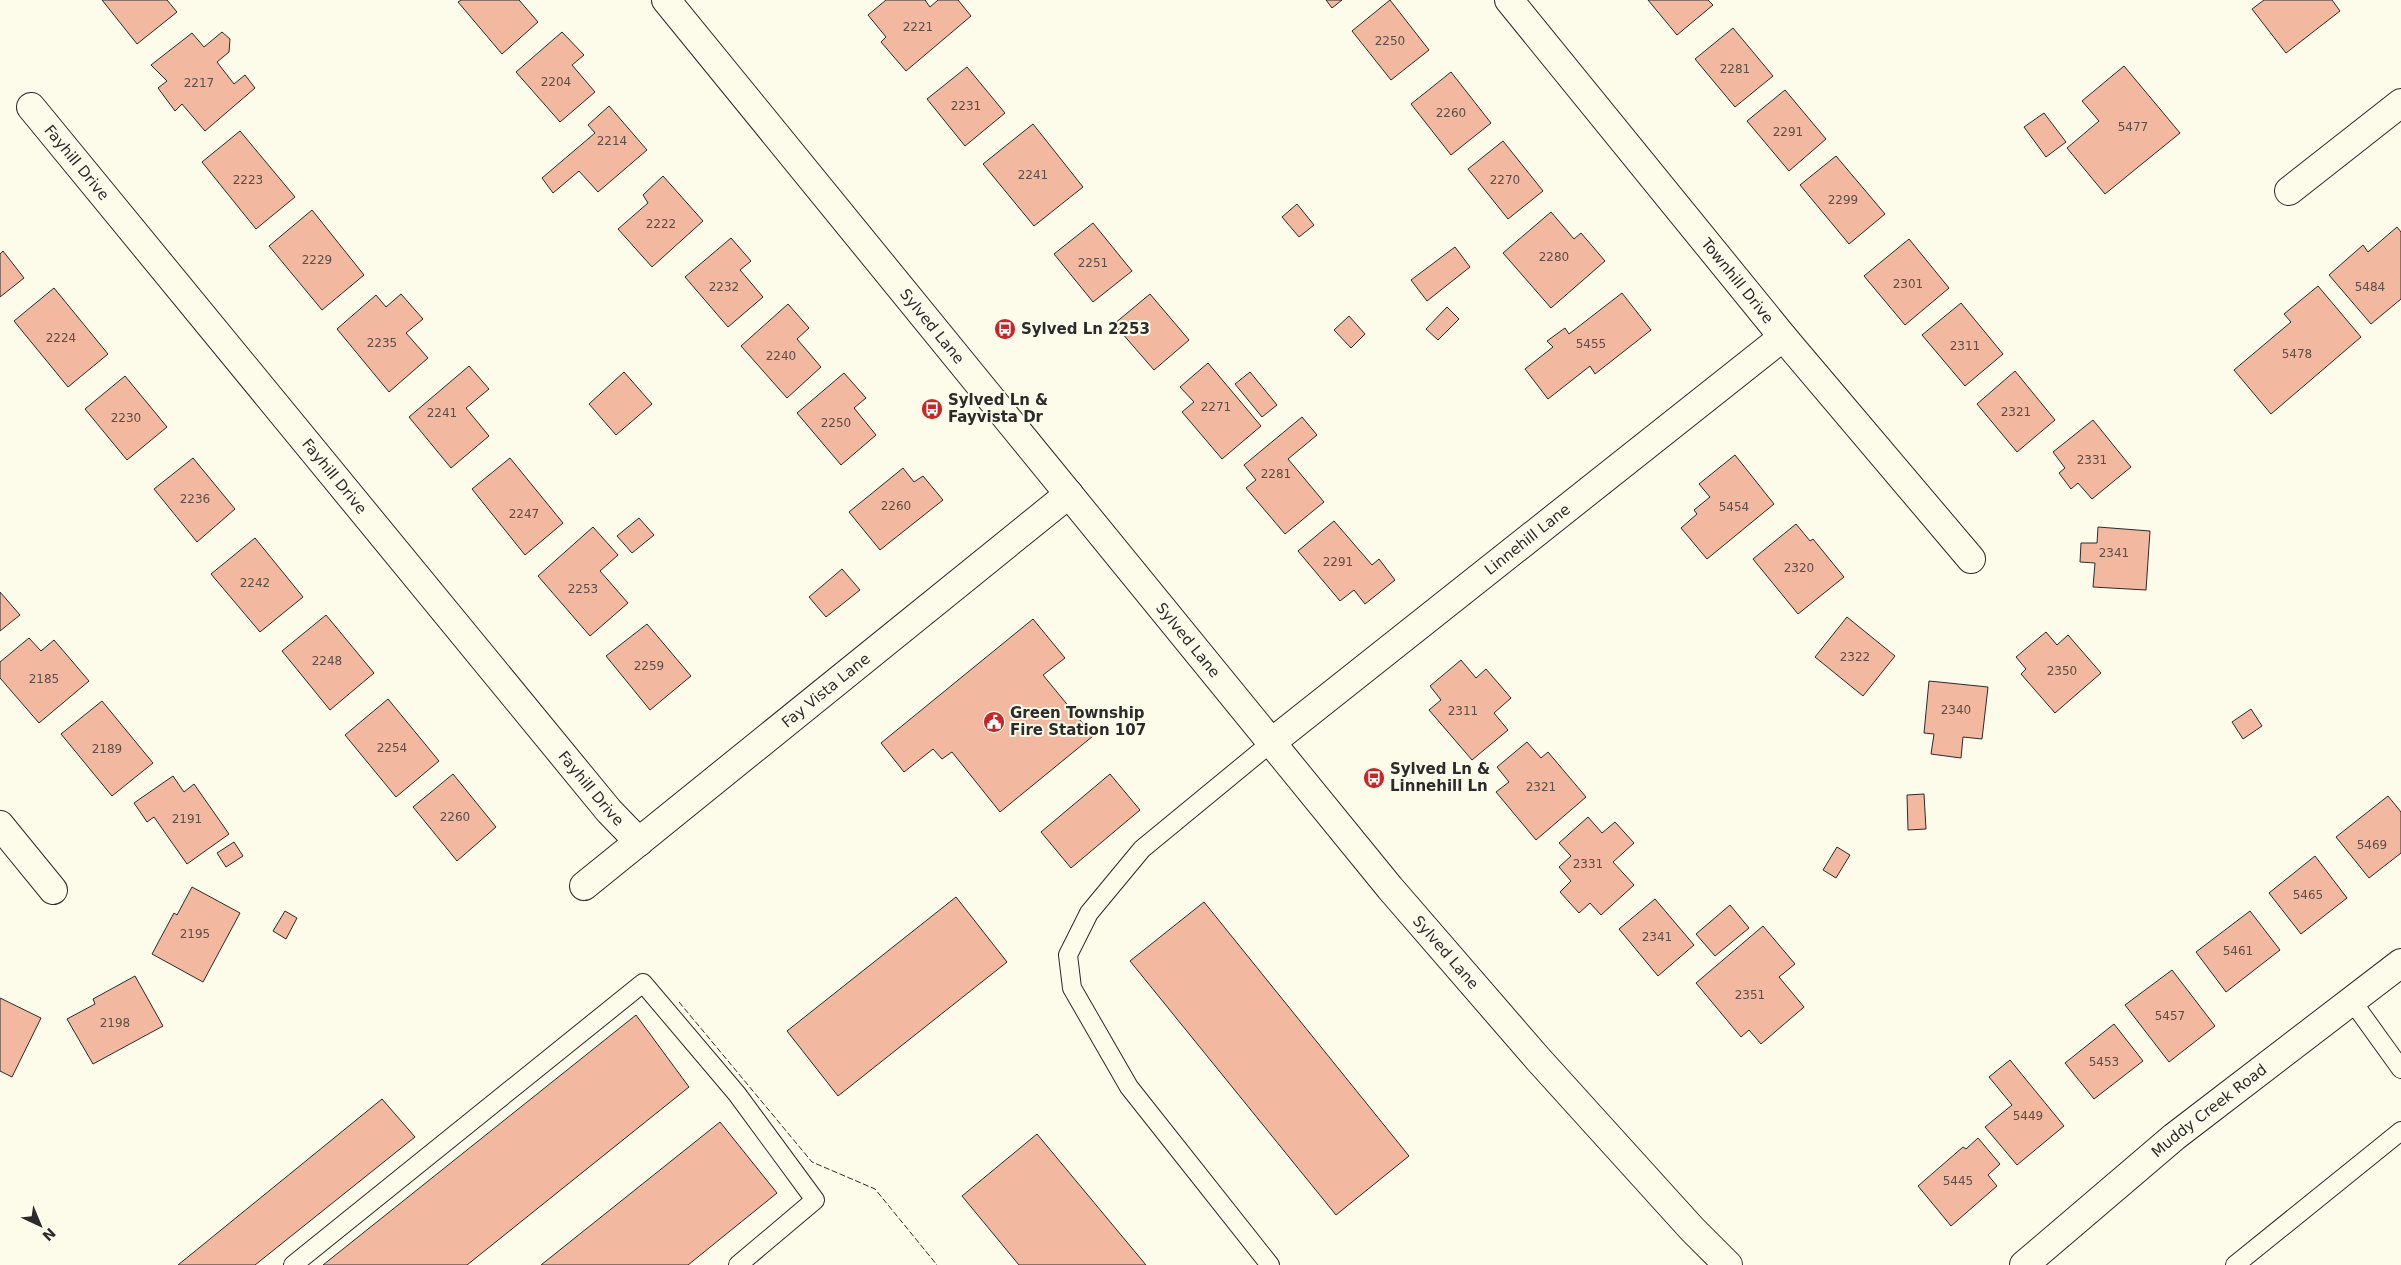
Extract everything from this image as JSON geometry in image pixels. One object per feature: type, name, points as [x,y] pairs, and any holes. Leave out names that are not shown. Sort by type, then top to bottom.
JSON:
[{"type":"street","name":"Sylved Lane","points":[[666,0],[1390,888],[1538,1059],[1692,1229],[1728,1265]]},
{"type":"street","name":"Townhill Drive","points":[[1509,0],[1783,338],[1971,559]]},
{"type":"street","points":[[2289,191],[2401,103]]},
{"type":"street","name":"Fayhill Drive","points":[[31,107],[609,811],[639,842]]},
{"type":"street","name":"Linnehill Lane","points":[[1272,742],[1783,338]]},
{"type":"street","name":"Fay Vista Lane","points":[[584,886],[1069,494]]},
{"type":"street","points":[[0,825],[53,890]]},
{"type":"street","name":"Muddy Creek Road","points":[[2024,1265],[2174,1137],[2401,963]]},
{"type":"lane","points":[[1270,1265],[1129,1087],[1072,988],[1068,955],[1089,913],[1142,849],[1272,742]]},
{"type":"lane","points":[[293,1265],[643,983],[737,1094],[815,1200],[738,1265]]},
{"type":"lane","points":[[2352,1001],[2401,1069]]},
{"type":"lane","points":[[2235,1265],[2401,1131]]},
{"type":"building","points":[[102,0],[167,0],[177,12],[137,44]]},
{"type":"building","points":[[461,0],[519,0],[538,22],[502,54],[458,2]]},
{"type":"building","points":[[886,0],[925,0],[930,7],[938,0],[958,0],[971,16],[906,71],[881,42],[886,37],[868,15]]},
{"type":"building","points":[[1326,0],[1342,0],[1332,8]]},
{"type":"building","points":[[1390,0],[1429,50],[1391,80],[1352,31]]},
{"type":"building","points":[[1648,0],[1708,0],[1713,5],[1677,35]]},
{"type":"building","points":[[2264,0],[2332,0],[2340,11],[2286,53],[2252,9]]},
{"type":"building","points":[[1733,28],[1773,76],[1735,107],[1695,59]]},
{"type":"building","points":[[222,32],[230,39],[229,52],[217,62],[234,84],[245,75],[255,88],[205,131],[182,104],[175,111],[158,88],[167,81],[151,65],[192,33],[204,47]]},
{"type":"building","points":[[562,32],[584,55],[572,65],[595,92],[560,122],[516,72]]},
{"type":"building","points":[[2124,66],[2180,133],[2105,194],[2067,148],[2099,121],[2082,101]]},
{"type":"building","points":[[967,67],[1005,113],[965,146],[927,99]]},
{"type":"building","points":[[1451,72],[1491,123],[1451,155],[1411,104]]},
{"type":"building","points":[[1785,90],[1826,139],[1789,171],[1747,121]]},
{"type":"building","points":[[609,106],[647,150],[598,192],[579,171],[553,193],[542,178],[595,133],[588,125]]},
{"type":"building","points":[[2044,113],[2066,142],[2046,157],[2024,127]]},
{"type":"building","points":[[1033,124],[1083,187],[1034,226],[983,164]]},
{"type":"building","points":[[240,131],[295,197],[256,229],[202,162]]},
{"type":"building","points":[[1503,141],[1543,191],[1508,219],[1468,169]]},
{"type":"building","points":[[1836,156],[1885,214],[1849,244],[1800,185]]},
{"type":"building","points":[[663,176],[703,221],[652,267],[618,229],[648,203],[643,195]]},
{"type":"building","points":[[1297,204],[1314,225],[1299,237],[1282,217]]},
{"type":"building","points":[[312,210],[364,275],[322,310],[269,246]]},
{"type":"building","points":[[1551,212],[1574,239],[1581,233],[1605,261],[1551,308],[1503,253]]},
{"type":"building","points":[[1093,223],[1132,271],[1093,302],[1054,254]]},
{"type":"building","points":[[2397,227],[2401,232],[2401,299],[2371,324],[2329,275],[2363,245],[2368,252]]},
{"type":"building","points":[[731,238],[751,261],[740,270],[763,297],[728,327],[685,277]]},
{"type":"building","points":[[1909,239],[1949,288],[1905,325],[1864,276]]},
{"type":"building","points":[[1455,247],[1470,267],[1427,301],[1411,280]]},
{"type":"building","points":[[3,251],[24,278],[0,297],[0,254]]},
{"type":"building","points":[[2318,286],[2361,337],[2271,414],[2234,370],[2291,322],[2284,314]]},
{"type":"building","points":[[54,288],[108,354],[68,387],[14,321]]},
{"type":"building","points":[[1622,293],[1651,330],[1595,374],[1590,366],[1548,399],[1525,369],[1553,347],[1547,341],[1565,328],[1569,334]]},
{"type":"building","points":[[401,294],[423,319],[406,333],[428,358],[389,392],[337,329],[376,295],[386,307]]},
{"type":"building","points":[[1150,294],[1189,340],[1154,370],[1114,324]]},
{"type":"building","points":[[1961,303],[2003,354],[1965,386],[1922,335]]},
{"type":"building","points":[[788,304],[809,328],[797,339],[821,367],[787,398],[741,346]]},
{"type":"building","points":[[1447,307],[1459,319],[1438,340],[1426,329]]},
{"type":"building","points":[[1349,316],[1365,334],[1351,348],[1334,330]]},
{"type":"building","points":[[1208,363],[1261,426],[1222,459],[1182,412],[1194,402],[1180,387]]},
{"type":"building","points":[[469,366],[489,389],[466,408],[489,436],[451,468],[409,417]]},
{"type":"building","points":[[2015,371],[2055,420],[2017,452],[1977,404]]},
{"type":"building","points":[[624,372],[652,404],[616,435],[589,404]]},
{"type":"building","points":[[1250,372],[1277,405],[1262,417],[1235,384]]},
{"type":"building","points":[[844,373],[866,398],[854,408],[876,435],[841,465],[797,413]]},
{"type":"building","points":[[125,376],[167,427],[127,460],[85,409]]},
{"type":"building","points":[[1302,417],[1317,435],[1288,459],[1324,502],[1285,534],[1246,488],[1256,480],[1244,465]]},
{"type":"building","points":[[2093,420],[2131,467],[2092,499],[2078,483],[2071,489],[2059,473],[2065,468],[2053,452]]},
{"type":"building","points":[[1735,455],[1774,504],[1707,559],[1681,528],[1697,514],[1694,510],[1710,497],[1699,484]]},
{"type":"building","points":[[193,458],[235,509],[197,542],[154,489]]},
{"type":"building","points":[[510,458],[563,523],[525,555],[472,489]]},
{"type":"building","points":[[903,468],[914,482],[923,476],[943,500],[880,550],[849,512]]},
{"type":"building","points":[[639,518],[654,535],[632,553],[617,536]]},
{"type":"building","points":[[1334,521],[1372,565],[1379,559],[1395,580],[1365,604],[1354,590],[1340,601],[1298,551]]},
{"type":"building","points":[[1796,524],[1810,541],[1813,539],[1844,577],[1798,614],[1753,559]]},
{"type":"building","points":[[593,527],[618,555],[600,571],[628,603],[590,636],[538,576]]},
{"type":"building","points":[[2098,527],[2150,531],[2146,590],[2093,587],[2095,563],[2080,562],[2081,543],[2097,543]]},
{"type":"building","points":[[255,538],[303,597],[260,632],[211,574]]},
{"type":"building","points":[[842,569],[860,590],[826,617],[809,597]]},
{"type":"building","points":[[0,592],[20,615],[0,631]]},
{"type":"building","points":[[326,615],[374,673],[330,710],[282,651]]},
{"type":"building","points":[[1847,617],[1895,656],[1863,696],[1815,657]]},
{"type":"building","name":"Green Township Fire Station 107","points":[[1033,619],[1065,658],[1043,675],[1093,736],[1000,812],[952,752],[942,759],[933,749],[904,772],[881,743]]},
{"type":"building","points":[[647,624],[691,676],[650,710],[606,656]]},
{"type":"building","points":[[2046,632],[2057,645],[2068,635],[2101,673],[2055,713],[2021,674],[2026,669],[2016,657]]},
{"type":"building","points":[[29,638],[41,651],[54,640],[89,681],[39,723],[0,678],[0,662]]},
{"type":"building","points":[[1461,660],[1476,678],[1486,669],[1511,698],[1494,713],[1508,730],[1472,760],[1429,710],[1441,700],[1430,686]]},
{"type":"building","points":[[1929,681],[1988,687],[1982,739],[1963,737],[1961,758],[1931,754],[1934,734],[1924,733]]},
{"type":"building","points":[[388,699],[439,761],[396,797],[345,735]]},
{"type":"building","points":[[102,701],[153,763],[112,796],[61,734]]},
{"type":"building","points":[[2251,709],[2262,726],[2243,739],[2232,722]]},
{"type":"building","points":[[1527,742],[1541,758],[1548,752],[1586,797],[1536,840],[1496,792],[1509,782],[1497,767]]},
{"type":"building","points":[[453,774],[496,827],[457,861],[413,807]]},
{"type":"building","points":[[1110,774],[1140,810],[1071,868],[1041,832]]},
{"type":"building","points":[[173,776],[184,792],[194,784],[229,834],[187,864],[154,817],[147,822],[134,803]]},
{"type":"building","points":[[1924,794],[1926,829],[1908,830],[1907,795]]},
{"type":"building","points":[[2388,796],[2401,812],[2401,853],[2369,878],[2336,837]]},
{"type":"building","points":[[1588,817],[1602,833],[1615,822],[1634,843],[1613,862],[1634,885],[1601,915],[1590,903],[1579,913],[1560,892],[1571,881],[1559,867],[1571,856],[1559,843]]},
{"type":"building","points":[[234,842],[243,856],[226,867],[217,853]]},
{"type":"building","points":[[1837,847],[1850,855],[1836,878],[1823,870]]},
{"type":"building","points":[[2315,856],[2347,898],[2301,934],[2269,893]]},
{"type":"building","points":[[192,887],[240,913],[203,982],[152,954],[174,913],[177,915]]},
{"type":"building","points":[[956,897],[1007,962],[838,1096],[787,1031]]},
{"type":"building","points":[[1655,899],[1694,945],[1658,976],[1619,929]]},
{"type":"building","points":[[1204,902],[1409,1156],[1336,1215],[1130,961]]},
{"type":"building","points":[[1730,905],[1749,928],[1715,956],[1696,934]]},
{"type":"building","points":[[285,911],[297,918],[286,939],[273,931]]},
{"type":"building","points":[[2250,911],[2280,950],[2226,992],[2196,952]]},
{"type":"building","points":[[1763,926],[1795,964],[1779,977],[1804,1007],[1761,1044],[1749,1030],[1741,1037],[1696,983]]},
{"type":"building","points":[[2172,970],[2215,1026],[2169,1062],[2125,1005]]},
{"type":"building","points":[[135,976],[163,1026],[93,1064],[67,1019],[95,1004],[93,999]]},
{"type":"building","points":[[0,998],[41,1018],[12,1077],[0,1071]]},
{"type":"building","points":[[636,1015],[689,1087],[467,1265],[323,1265]]},
{"type":"building","points":[[2114,1024],[2143,1061],[2094,1099],[2065,1063]]},
{"type":"building","points":[[2010,1060],[2064,1126],[2017,1165],[1985,1127],[2012,1105],[1989,1077]]},
{"type":"building","points":[[382,1099],[415,1137],[255,1265],[178,1265]]},
{"type":"building","points":[[720,1122],[777,1193],[688,1265],[541,1265]]},
{"type":"building","points":[[1037,1134],[1146,1265],[1019,1265],[962,1196]]},
{"type":"building","points":[[1978,1138],[2000,1164],[1988,1175],[1997,1186],[1951,1226],[1918,1186],[1963,1147],[1966,1149]]},
{"type":"fence","points":[[679,1002],[812,1162],[875,1189],[937,1265]]},
{"type":"place","name":"Sylved Ln 2253","points":[[1005,329]]},
{"type":"place","name":"Sylved Ln & Fayvista Dr","points":[[932,409]]},
{"type":"place","name":"Green Township Fire Station 107","points":[[994,722]]},
{"type":"place","name":"Sylved Ln & Linnehill Ln","points":[[1374,778]]}]
